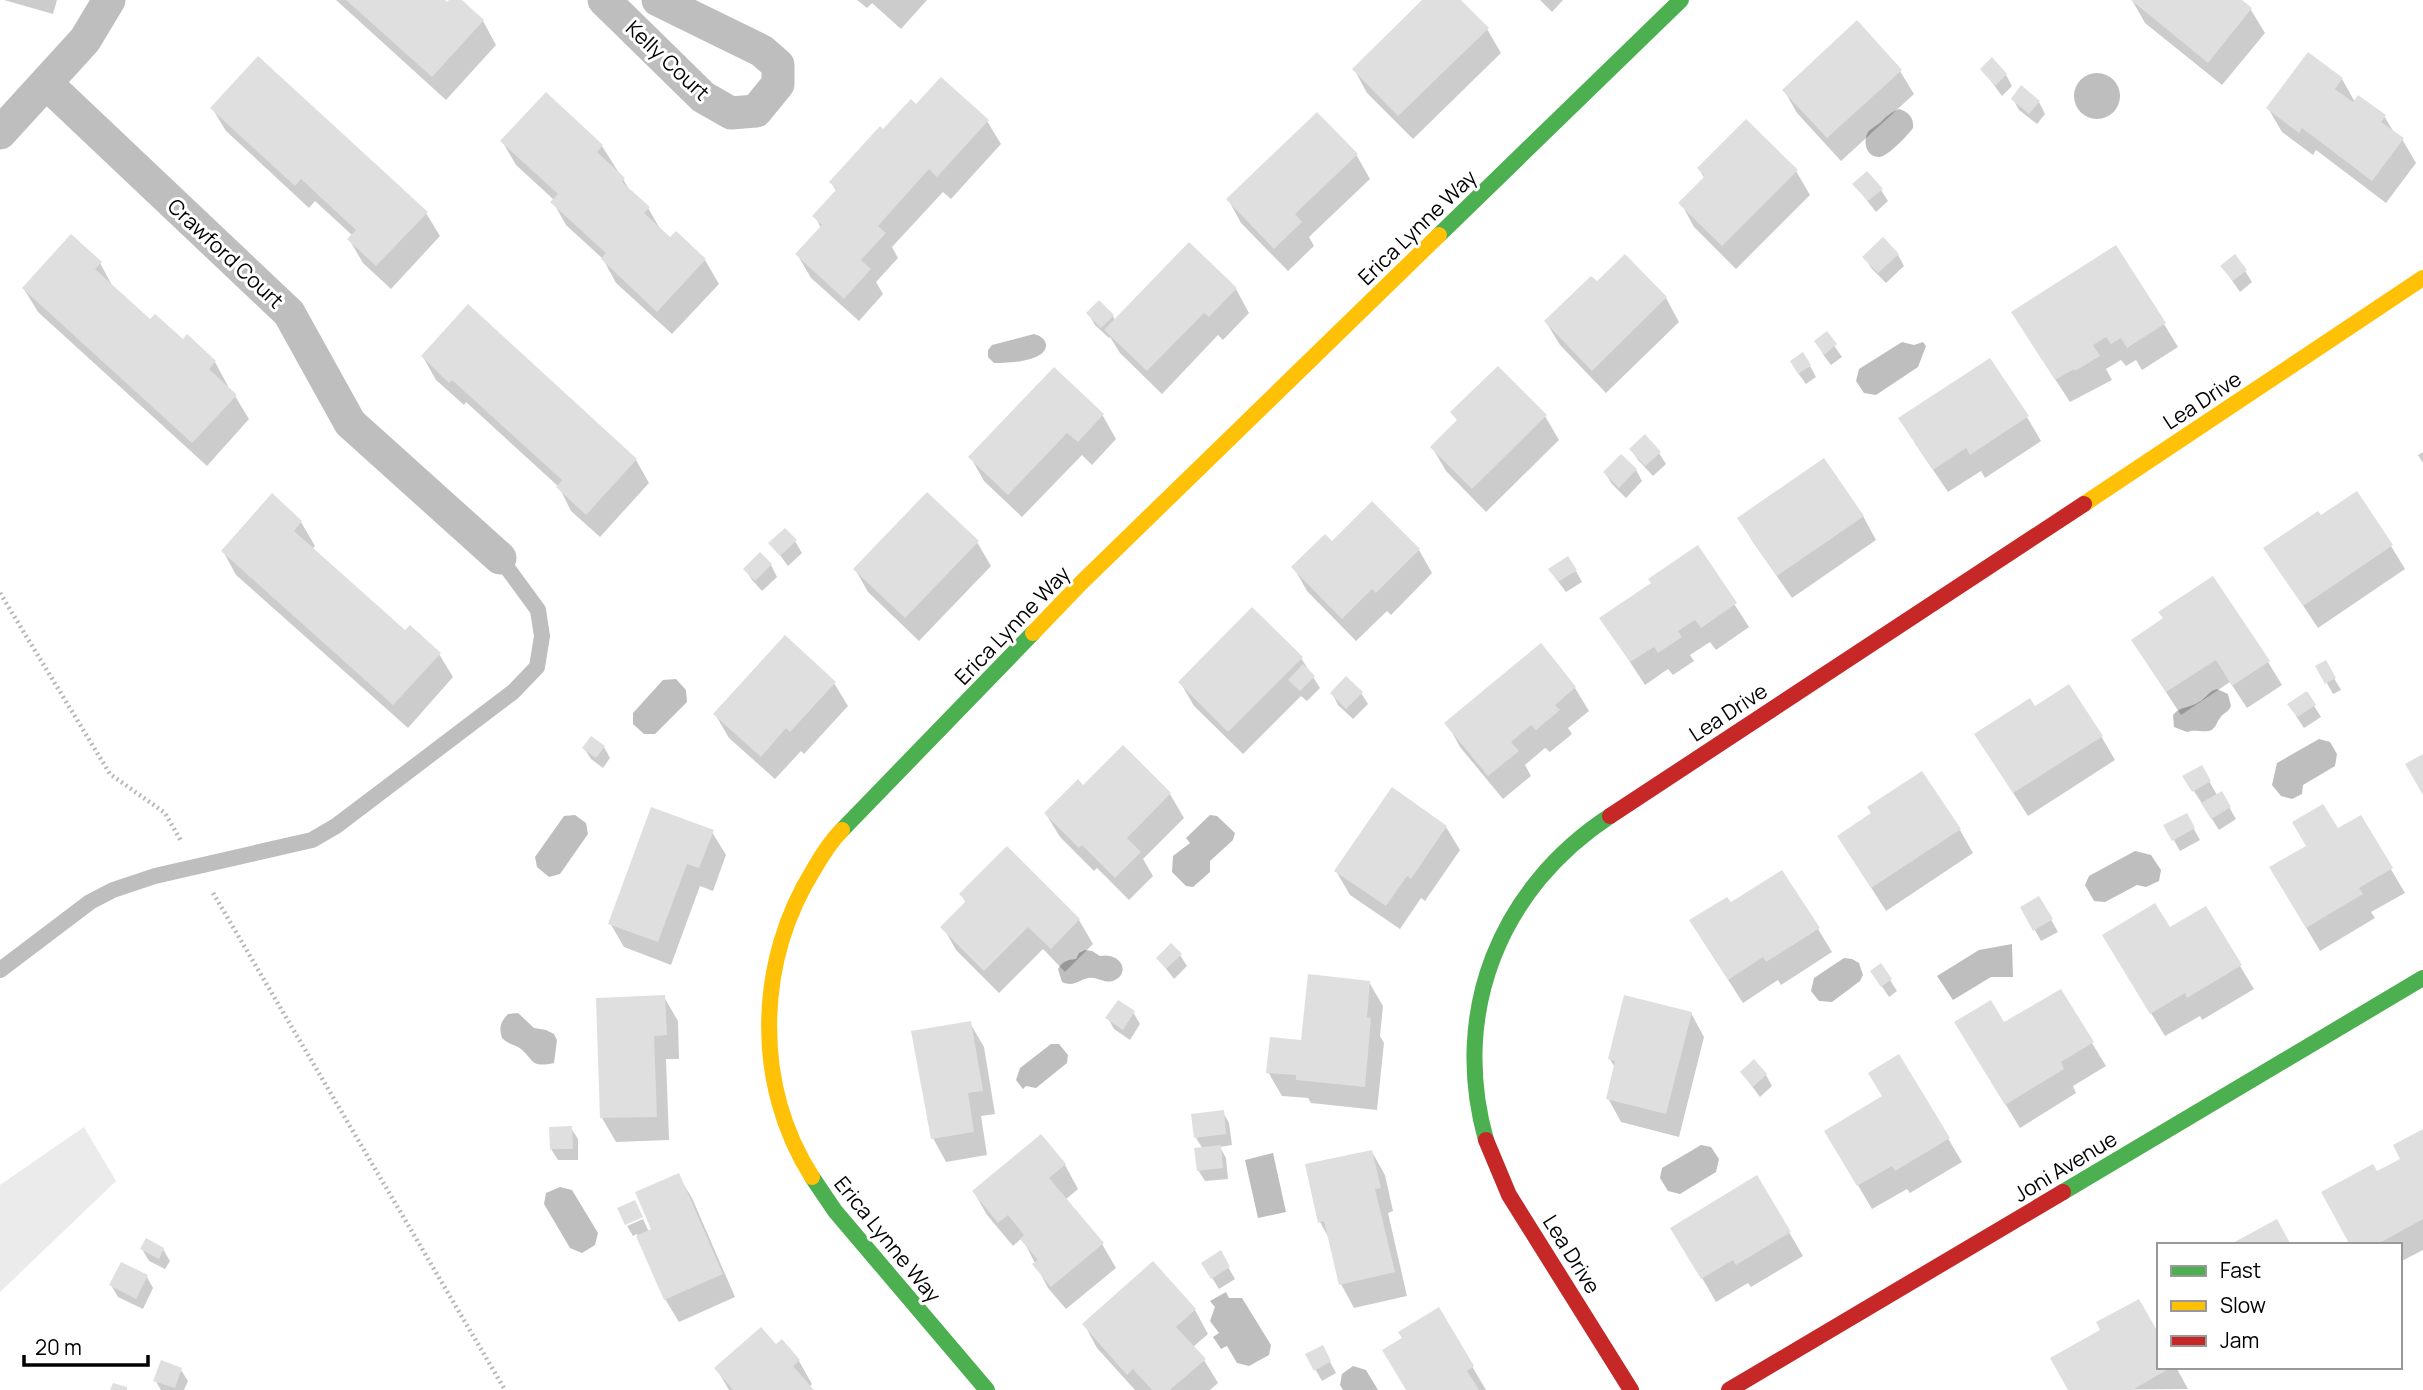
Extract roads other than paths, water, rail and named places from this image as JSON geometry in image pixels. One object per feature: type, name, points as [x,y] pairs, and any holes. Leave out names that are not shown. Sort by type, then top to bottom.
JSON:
[{"type":"street","points":[[0,133],[85,40],[109,0]]},
{"type":"street","name":"Kelly Court","points":[[604,0],[703,97],[731,113],[756,111],[778,84],[778,65],[762,51],[659,0]]},
{"type":"street","name":"Erica Lynne Way","points":[[987,1390],[822,1195],[796,1150],[777,1098],[768,1042],[770,991],[782,935],[804,884],[835,837],[1081,583],[1681,0]]},
{"type":"street","name":"Crawford Court","points":[[46,83],[289,313],[349,423],[500,558]]},
{"type":"street","name":"Lea Drive","points":[[1631,1390],[1500,1178],[1481,1127],[1473,1068],[1476,1014],[1490,961],[1516,909],[1548,865],[1588,830],[2423,278]]},
{"type":"street","name":"Joni Avenue","points":[[1729,1390],[2423,978]]},
{"type":"lane","points":[[0,970],[90,902],[113,890],[155,876],[312,840],[336,826],[513,692],[537,667],[542,636],[538,610],[500,558]]}]
